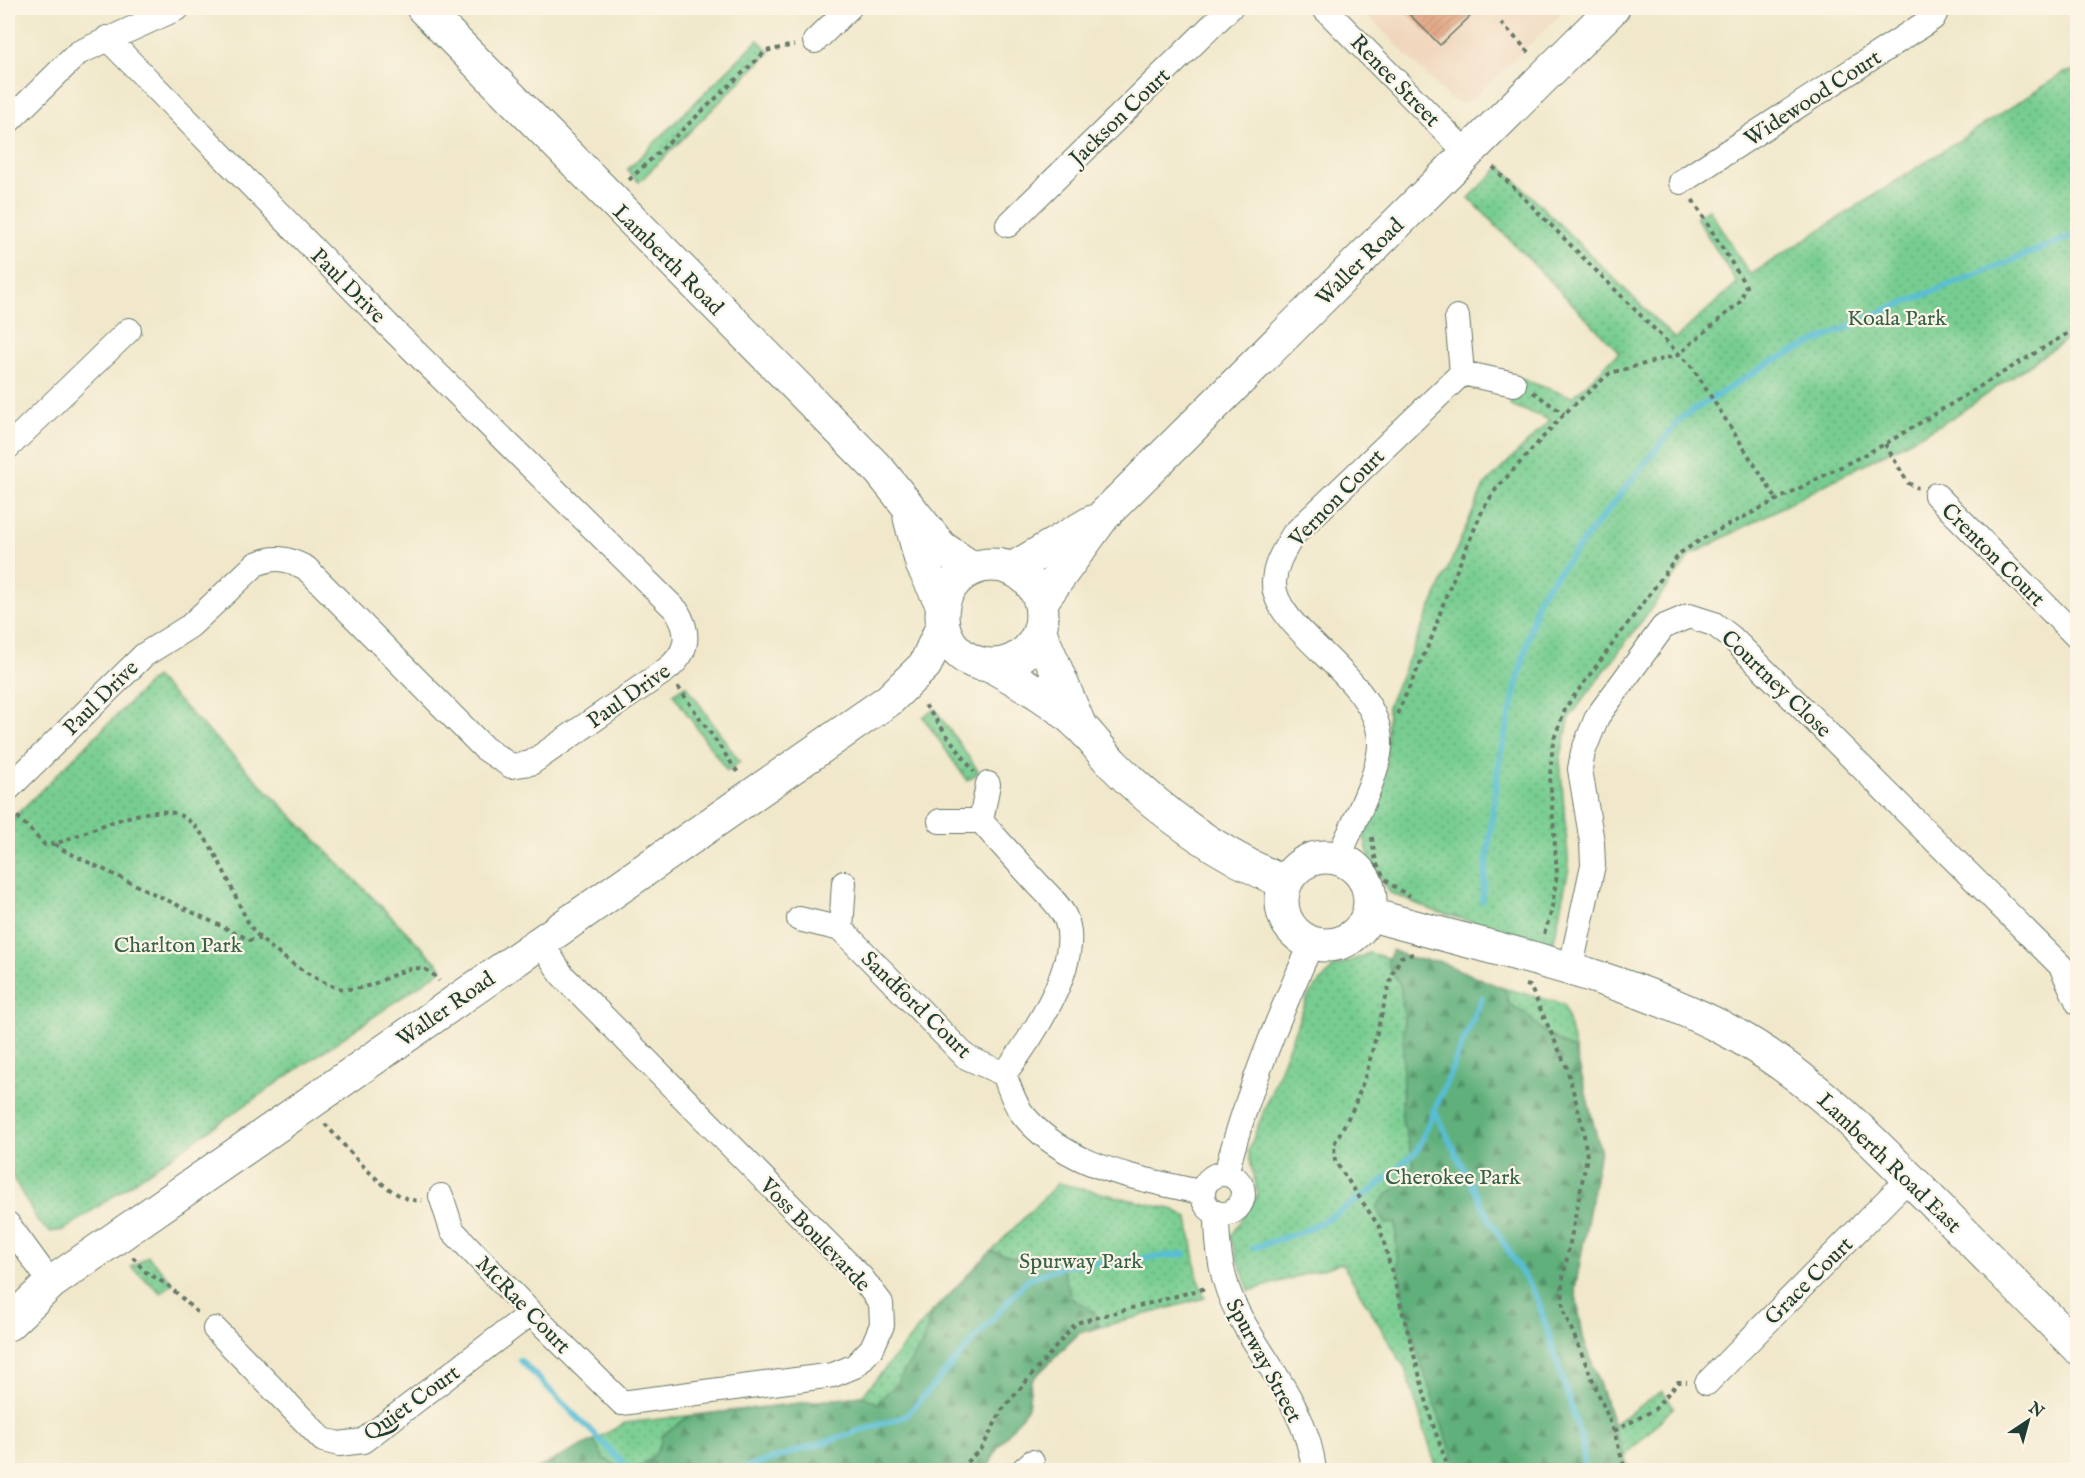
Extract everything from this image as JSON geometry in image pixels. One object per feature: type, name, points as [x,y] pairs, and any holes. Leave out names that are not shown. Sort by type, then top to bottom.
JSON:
[{"type":"street","points":[[8,122],[78,53],[178,8]]},
{"type":"street","points":[[815,41],[849,8]]},
{"type":"street","name":"Jackson Court","points":[[1008,225],[1230,8]]},
{"type":"street","name":"Renee Street","points":[[1324,8],[1480,160]]},
{"type":"street","name":"Waller Road","points":[[1012,569],[1104,515],[1480,160],[1613,8]]},
{"type":"street","name":"Widewood Court","points":[[1681,182],[1933,18],[1938,8]]},
{"type":"street","name":"Lamberth Road","points":[[423,9],[880,471],[907,508],[941,547],[973,569]]},
{"type":"street","name":"Paul Drive","points":[[8,789],[144,655],[190,626],[256,564],[269,559],[281,558],[306,568],[484,748],[511,766],[531,763],[666,670],[685,650],[687,637],[685,625],[677,611],[106,39]]},
{"type":"street","points":[[1457,317],[1462,373],[1514,384]]},
{"type":"street","points":[[8,447],[129,330]]},
{"type":"street","name":"Vernon Court","points":[[1338,859],[1374,772],[1380,742],[1377,725],[1367,700],[1286,613],[1274,584],[1278,561],[1293,535],[1462,373]]},
{"type":"street","name":"Crenton Court","points":[[1936,495],[2078,638]]},
{"type":"street","name":"Lamberth Road","points":[[907,508],[922,564],[943,615]]},
{"type":"street","name":"Waller Road","points":[[1040,617],[1104,515]]},
{"type":"street","points":[[1079,725],[1040,617],[1030,582],[1012,569],[986,566],[973,569],[959,578],[949,590],[943,615],[949,640],[959,653],[1031,689],[1079,725],[1112,762],[1151,800],[1211,845],[1286,883]]},
{"type":"street","name":"Waller Road","points":[[8,1324],[51,1283],[889,700],[925,665],[943,615]]},
{"type":"street","name":"Courtney Close","points":[[1570,970],[1593,865],[1593,842],[1580,769],[1583,752],[1597,717],[1663,627],[1689,616],[1714,624],[1731,636],[1905,808],[2061,966],[2078,1003]]},
{"type":"street","points":[[983,664],[1008,663],[1022,656],[1033,645],[1040,617]]},
{"type":"street","name":"Waller Road","points":[[889,700],[983,664]]},
{"type":"street","points":[[981,822],[988,784]]},
{"type":"street","points":[[940,821],[981,822],[1058,906],[1069,928],[1069,951],[1051,999],[1026,1046],[1004,1074],[1019,1110],[1059,1149],[1094,1166],[1203,1193]]},
{"type":"street","points":[[1322,857],[1338,859],[1351,865],[1361,874],[1368,887],[1368,914],[1362,927],[1346,940],[1325,945],[1312,943],[1289,925],[1283,911],[1282,897],[1286,883],[1295,870],[1307,861],[1322,857]]},
{"type":"street","points":[[799,918],[841,929],[844,883]]},
{"type":"street","name":"Lamberth Road East","points":[[1368,914],[1570,970],[1663,1001],[1734,1035],[1792,1073],[1856,1123],[2078,1348]]},
{"type":"street","name":"Sandford Court","points":[[841,929],[966,1057],[1004,1074]]},
{"type":"street","name":"Voss Boulevarde","points":[[540,941],[562,975],[861,1277],[881,1303],[882,1324],[872,1348],[855,1366],[833,1375],[622,1403]]},
{"type":"street","points":[[1226,1174],[1238,1130],[1290,991],[1312,943]]},
{"type":"street","points":[[1226,1174],[1239,1183],[1242,1198],[1233,1211],[1217,1213],[1209,1208],[1203,1193],[1210,1178],[1226,1174]]},
{"type":"street","name":"Grace Court","points":[[1707,1383],[1909,1178]]},
{"type":"street","name":"McRae Court","points":[[441,1196],[452,1230],[531,1313],[622,1403]]},
{"type":"street","name":"Spurway Street","points":[[1217,1213],[1217,1252],[1226,1284],[1239,1315],[1289,1396],[1312,1455],[1314,1470]]},
{"type":"street","points":[[8,1224],[51,1283]]},
{"type":"street","name":"Quiet Court","points":[[216,1329],[323,1440],[339,1444],[363,1440],[531,1313]]},
{"type":"path","points":[[1501,24],[1530,53]]},
{"type":"path","points":[[628,181],[766,51],[815,41]]},
{"type":"path","points":[[1480,160],[1692,367],[1777,500]]},
{"type":"path","points":[[1396,724],[1398,707],[1433,635],[1445,598],[1483,509],[1496,489],[1564,414],[1610,373],[1636,368],[1678,355],[1740,302],[1746,286],[1681,182]]},
{"type":"path","points":[[1534,936],[1542,938],[1551,913],[1557,874],[1550,777],[1553,741],[1566,707],[1680,553],[1707,536],[1885,444],[2078,327]]},
{"type":"path","points":[[1514,384],[1533,392],[1564,414]]},
{"type":"path","points":[[1885,444],[1908,483],[1936,495]]},
{"type":"path","points":[[666,670],[753,794]]},
{"type":"path","points":[[925,705],[971,770],[988,784]]},
{"type":"path","points":[[8,807],[45,844],[55,844],[137,815],[170,812],[182,817],[192,825],[211,851],[232,884],[251,926],[261,939],[320,980],[348,990],[362,989],[415,966],[433,972],[439,981]]},
{"type":"path","points":[[1372,836],[1374,858],[1387,884],[1416,900]]},
{"type":"path","points":[[55,844],[61,849],[250,940],[261,939]]},
{"type":"path","points":[[1423,952],[1401,957],[1392,974],[1367,1071],[1354,1107],[1334,1144],[1335,1161],[1380,1228],[1432,1422],[1449,1470]]},
{"type":"path","points":[[1521,983],[1530,986],[1568,1068],[1583,1128],[1587,1157],[1562,1283],[1563,1309],[1614,1431],[1625,1470]]},
{"type":"path","points":[[325,1124],[393,1194],[414,1202],[441,1196]]},
{"type":"path","points":[[133,1257],[144,1271],[169,1286],[216,1329]]},
{"type":"path","points":[[951,1470],[961,1467],[982,1448],[1002,1410],[1076,1323],[1206,1288]]},
{"type":"path","points":[[1614,1431],[1654,1410],[1678,1382],[1707,1383]]},
{"type":"shaded area","points":[[1377,8],[1567,8],[1472,100],[1462,103],[1449,98],[1368,16]]},
{"type":"green space","points":[[758,40],[770,52],[639,182],[627,170]]},
{"type":"green space","name":"Koala Park","points":[[2077,70],[2077,332],[1952,418],[1691,555],[1570,717],[1560,760],[1569,868],[1553,945],[1434,911],[1390,893],[1370,860],[1362,829],[1386,771],[1388,706],[1484,486],[1550,420],[1510,405],[1518,378],[1573,397],[1619,352],[1469,198],[1501,166],[1675,339],[1737,283],[1696,217],[1709,209],[1750,275],[2064,73]]},
{"type":"green space","name":"Charlton Park","points":[[155,677],[443,969],[64,1230],[50,1232],[39,1223],[8,1169],[8,823]]},
{"type":"green space","points":[[686,685],[740,762],[727,771],[673,694]]},
{"type":"green space","points":[[935,709],[979,772],[967,781],[923,717]]},
{"type":"green space","name":"Cherokee Park","points":[[1392,950],[1412,959],[1438,961],[1505,989],[1509,1004],[1526,1014],[1544,1032],[1575,1051],[1600,1150],[1575,1289],[1583,1337],[1629,1470],[1458,1470],[1416,1348],[1401,1283],[1396,1223],[1386,1224],[1376,1208],[1385,1196],[1400,1185],[1414,1164],[1402,1119],[1404,1015],[1400,985],[1387,964]]},
{"type":"green space","name":"Cherokee Park","points":[[1369,953],[1564,1004],[1600,1150],[1575,1289],[1583,1337],[1613,1424],[1662,1391],[1674,1407],[1624,1457],[1629,1470],[1437,1470],[1405,1368],[1342,1263],[1249,1291],[1230,1237],[1258,1194],[1248,1152],[1308,996],[1333,968]]},
{"type":"green space","name":"Spurway Park","points":[[1058,1183],[1175,1210],[1188,1218],[1198,1279],[1205,1298],[1079,1333],[1031,1381],[1028,1407],[997,1448],[987,1470],[593,1470],[574,1451],[625,1423],[862,1396],[931,1313]]},
{"type":"green space","name":"Spurway Park","points":[[991,1251],[1033,1263],[1052,1260],[1064,1272],[1071,1298],[1094,1312],[1100,1327],[1079,1333],[1031,1381],[1028,1407],[997,1448],[987,1470],[626,1470],[650,1459],[658,1450],[662,1436],[689,1416],[862,1396],[877,1403],[895,1385],[923,1343],[931,1313]]},
{"type":"green space","points":[[148,1256],[173,1283],[161,1293],[131,1267]]},
{"type":"green space","points":[[594,1440],[603,1458],[623,1470],[534,1470]]},
{"type":"building","points":[[1403,8],[1479,8],[1440,45]]},
{"type":"waterway","points":[[1482,901],[1499,760],[1538,598],[1681,418],[1771,362],[1884,311],[2078,234]]},
{"type":"waterway","points":[[1253,1248],[1304,1231],[1334,1215],[1374,1189],[1417,1151],[1482,998]]},
{"type":"waterway","points":[[1434,1110],[1488,1217],[1538,1300],[1583,1445],[1584,1470]]},
{"type":"waterway","points":[[738,1470],[906,1416],[1028,1279],[1064,1266],[1185,1254]]},
{"type":"waterway","points":[[520,1360],[630,1470]]}]
